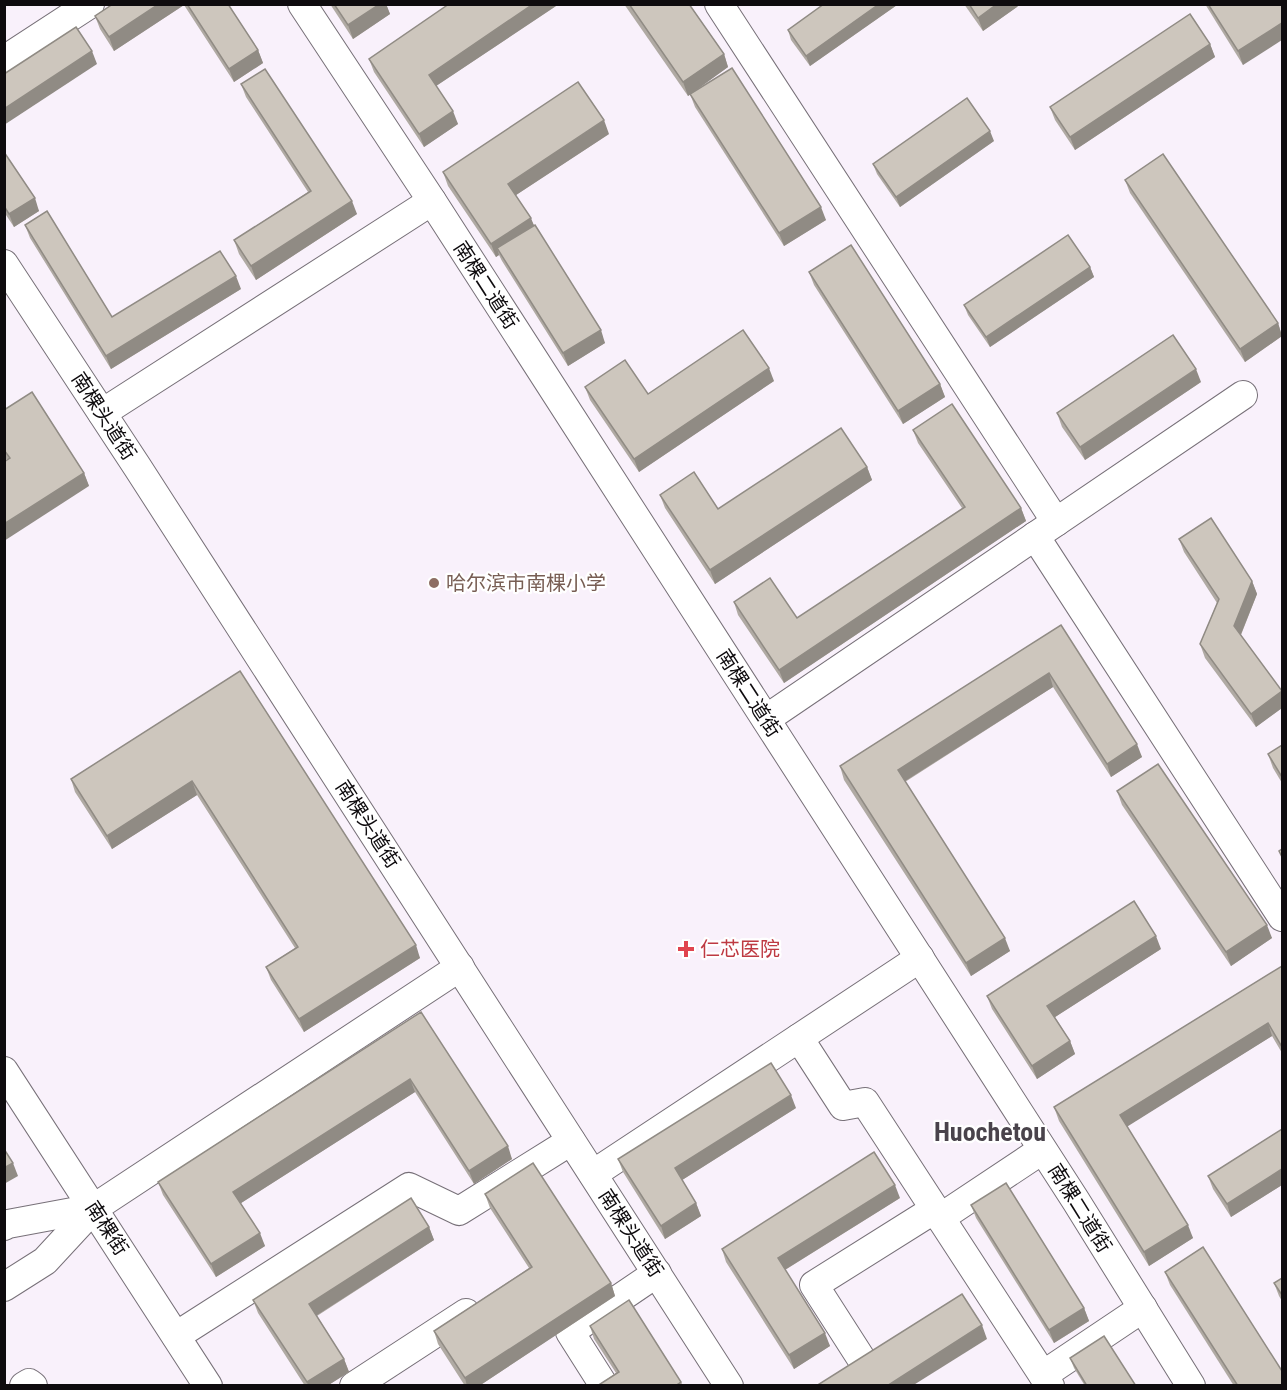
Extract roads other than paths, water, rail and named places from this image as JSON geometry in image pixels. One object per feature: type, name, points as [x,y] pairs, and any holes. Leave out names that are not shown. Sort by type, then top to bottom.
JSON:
[{"type":"street","points":[[4,60],[90,4]]},
{"type":"street","name":"南棵二道街","points":[[302,4],[432,201],[920,958],[1191,1386]]},
{"type":"street","points":[[718,4],[1045,529],[1282,917]]},
{"type":"street","points":[[102,413],[432,201]]},
{"type":"street","name":"南棵头道街","points":[[4,264],[460,967],[657,1273],[726,1385]]},
{"type":"street","points":[[765,719],[1242,395]]},
{"type":"street","points":[[593,1174],[920,958]]},
{"type":"street","points":[[4,1287],[45,1261],[94,1209],[460,967]]},
{"type":"street","points":[[799,1038],[843,1106],[865,1102],[883,1152],[938,1214],[975,1293],[1046,1380],[1143,1308]]},
{"type":"street","name":"南棵街","points":[[4,1071],[176,1336],[198,1385]]},
{"type":"street","points":[[176,1336],[409,1187],[459,1211],[572,1141]]},
{"type":"street","points":[[865,1363],[814,1285],[938,1214],[1042,1150]]},
{"type":"street","points":[[4,1226],[94,1209]]},
{"type":"street","points":[[601,1386],[603,1384],[570,1332],[657,1273]]},
{"type":"street","points":[[354,1386],[487,1300]]},
{"type":"street","points":[[24,1386],[28,1383],[33,1386]]},
{"type":"place","name":"哈尔滨市南棵小学","points":[[434,583]]},
{"type":"place","name":"仁芯医院","points":[[686,949]]},
{"type":"district","name":"Huochetou","points":[[990,1132]]}]
